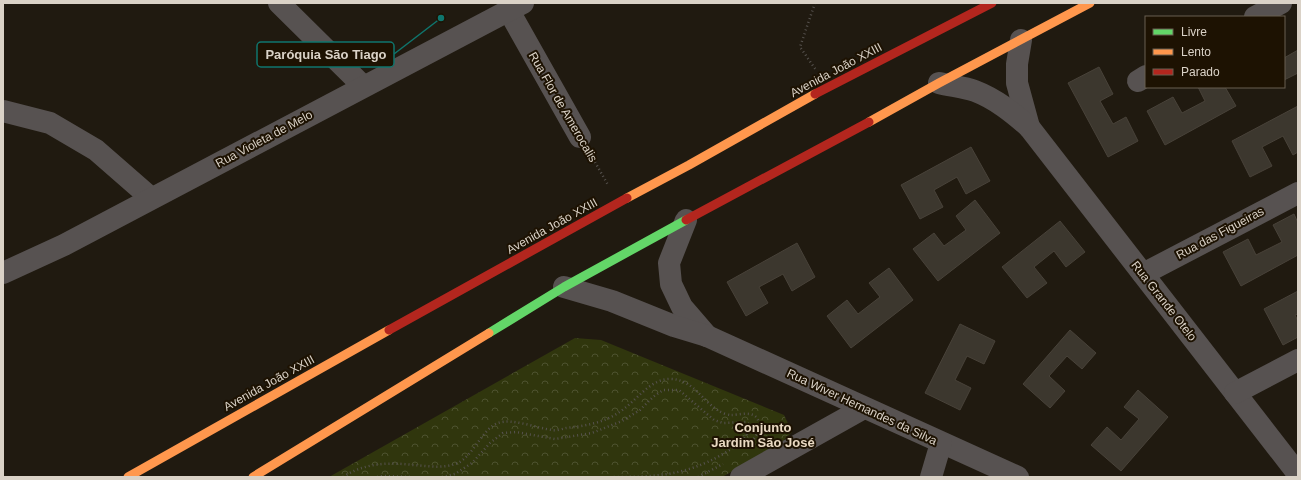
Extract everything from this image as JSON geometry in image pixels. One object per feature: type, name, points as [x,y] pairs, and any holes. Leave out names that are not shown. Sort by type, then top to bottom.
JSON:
[{"type":"main road","name":"Avenida João XXIII","points":[[128,477],[190,441],[827,87],[992,3]]},
{"type":"main road","points":[[252,477],[564,287],[686,220],[843,137],[939,83],[1090,3]]},
{"type":"street","points":[[279,3],[364,86]]},
{"type":"street","points":[[1257,16],[1281,3]]},
{"type":"street","name":"Rua Violeta de Melo","points":[[3,273],[64,245],[516,7]]},
{"type":"street","name":"Rua Flor de Amerocalis","points":[[516,7],[580,137]]},
{"type":"street","name":"Rua Grande Otelo","points":[[1021,40],[1017,64],[1017,83],[1029,127]]},
{"type":"street","name":"Rua Grande Otelo","points":[[939,83],[974,91],[992,99],[1013,113],[1029,127],[1298,474]]},
{"type":"street","points":[[3,111],[50,123],[96,150],[151,198]]},
{"type":"street","name":"Rua das Figueiras","points":[[1143,274],[1298,193]]},
{"type":"street","name":"Rua Wiver Hernandes da Silva","points":[[686,220],[669,263],[671,284],[682,307],[707,336]]},
{"type":"street","name":"Rua Wiver Hernandes da Silva","points":[[564,287],[612,301],[674,326],[707,336],[1018,477]]},
{"type":"street","points":[[1235,393],[1298,360]]},
{"type":"street","points":[[734,469],[864,408]]},
{"type":"street","points":[[931,477],[941,443]]},
{"type":"path","points":[[815,3],[800,47],[827,87]]},
{"type":"path","name":"Rua Flor de Amerocalis","points":[[580,137],[618,203]]},
{"type":"path","points":[[343,477],[351,472],[380,463],[411,464],[439,468],[459,463],[476,446],[490,428],[499,422],[518,422],[553,430],[591,425],[618,414],[634,402],[651,384],[662,380],[671,379],[686,383],[696,389],[720,411],[730,415],[741,413],[749,414],[758,419],[760,427],[756,436],[744,449]]},
{"type":"path","points":[[442,477],[455,474],[472,463],[490,443],[503,433],[516,432],[555,439],[592,433],[622,421],[640,410],[653,397],[663,390],[679,390],[714,420],[723,423],[747,422],[750,426],[739,444],[714,459],[683,472],[651,477],[612,477]]},
{"type":"path","points":[[698,477],[715,469],[734,469]]},
{"type":"path","points":[[377,477],[413,477]]},
{"type":"green space","points":[[575,338],[601,340],[784,415],[792,432],[777,447],[722,477],[329,477]]},
{"type":"building","points":[[1298,50],[1298,73],[1285,80],[1285,57]]},
{"type":"building","points":[[1099,67],[1113,94],[1100,101],[1113,124],[1126,117],[1138,141],[1108,157],[1068,83]]},
{"type":"building","points":[[1198,88],[1226,88],[1236,106],[1165,145],[1147,111],[1173,97],[1182,113],[1205,101]]},
{"type":"building","points":[[1298,106],[1298,152],[1293,155],[1283,136],[1262,147],[1272,166],[1250,177],[1232,141]]},
{"type":"building","points":[[971,147],[990,181],[966,194],[957,177],[934,190],[943,207],[920,219],[901,185]]},
{"type":"building","points":[[975,200],[1000,233],[938,281],[913,249],[934,233],[944,246],[966,230],[956,216]]},
{"type":"building","points":[[1294,214],[1298,223],[1298,255],[1241,286],[1223,252],[1248,239],[1256,255],[1282,242],[1273,225]]},
{"type":"building","points":[[1060,221],[1085,252],[1066,267],[1054,251],[1034,267],[1047,283],[1027,298],[1002,267]]},
{"type":"building","points":[[797,243],[815,277],[792,291],[783,274],[759,287],[768,303],[746,316],[727,282]]},
{"type":"building","points":[[889,268],[913,300],[851,348],[827,316],[847,300],[858,314],[880,297],[869,283]]},
{"type":"building","points":[[1298,291],[1298,314],[1295,315],[1298,321],[1298,337],[1283,345],[1264,309]]},
{"type":"building","points":[[960,324],[995,341],[984,364],[967,356],[955,380],[971,388],[960,410],[925,393]]},
{"type":"building","points":[[1070,330],[1096,353],[1082,369],[1067,356],[1049,376],[1065,391],[1050,408],[1023,384]]},
{"type":"building","points":[[1138,390],[1168,417],[1121,471],[1091,445],[1107,427],[1121,440],[1139,419],[1124,407]]},
{"type":"traffic: fast","points":[[489,333],[564,287],[686,220]]},
{"type":"traffic: slow","points":[[869,122],[1090,3]]},
{"type":"traffic: slow","points":[[627,198],[815,94]]},
{"type":"traffic: slow","points":[[128,477],[389,330]]},
{"type":"traffic: slow","points":[[253,477],[489,333]]},
{"type":"traffic: jam","points":[[815,94],[992,3]]},
{"type":"traffic: jam","points":[[686,220],[869,122]]},
{"type":"traffic: jam","points":[[389,330],[627,198]]},
{"type":"place","name":"Paróquia São Tiago","points":[[441,18]]},
{"type":"district","name":"Conjunto Jardim São José","points":[[763,434]]}]
